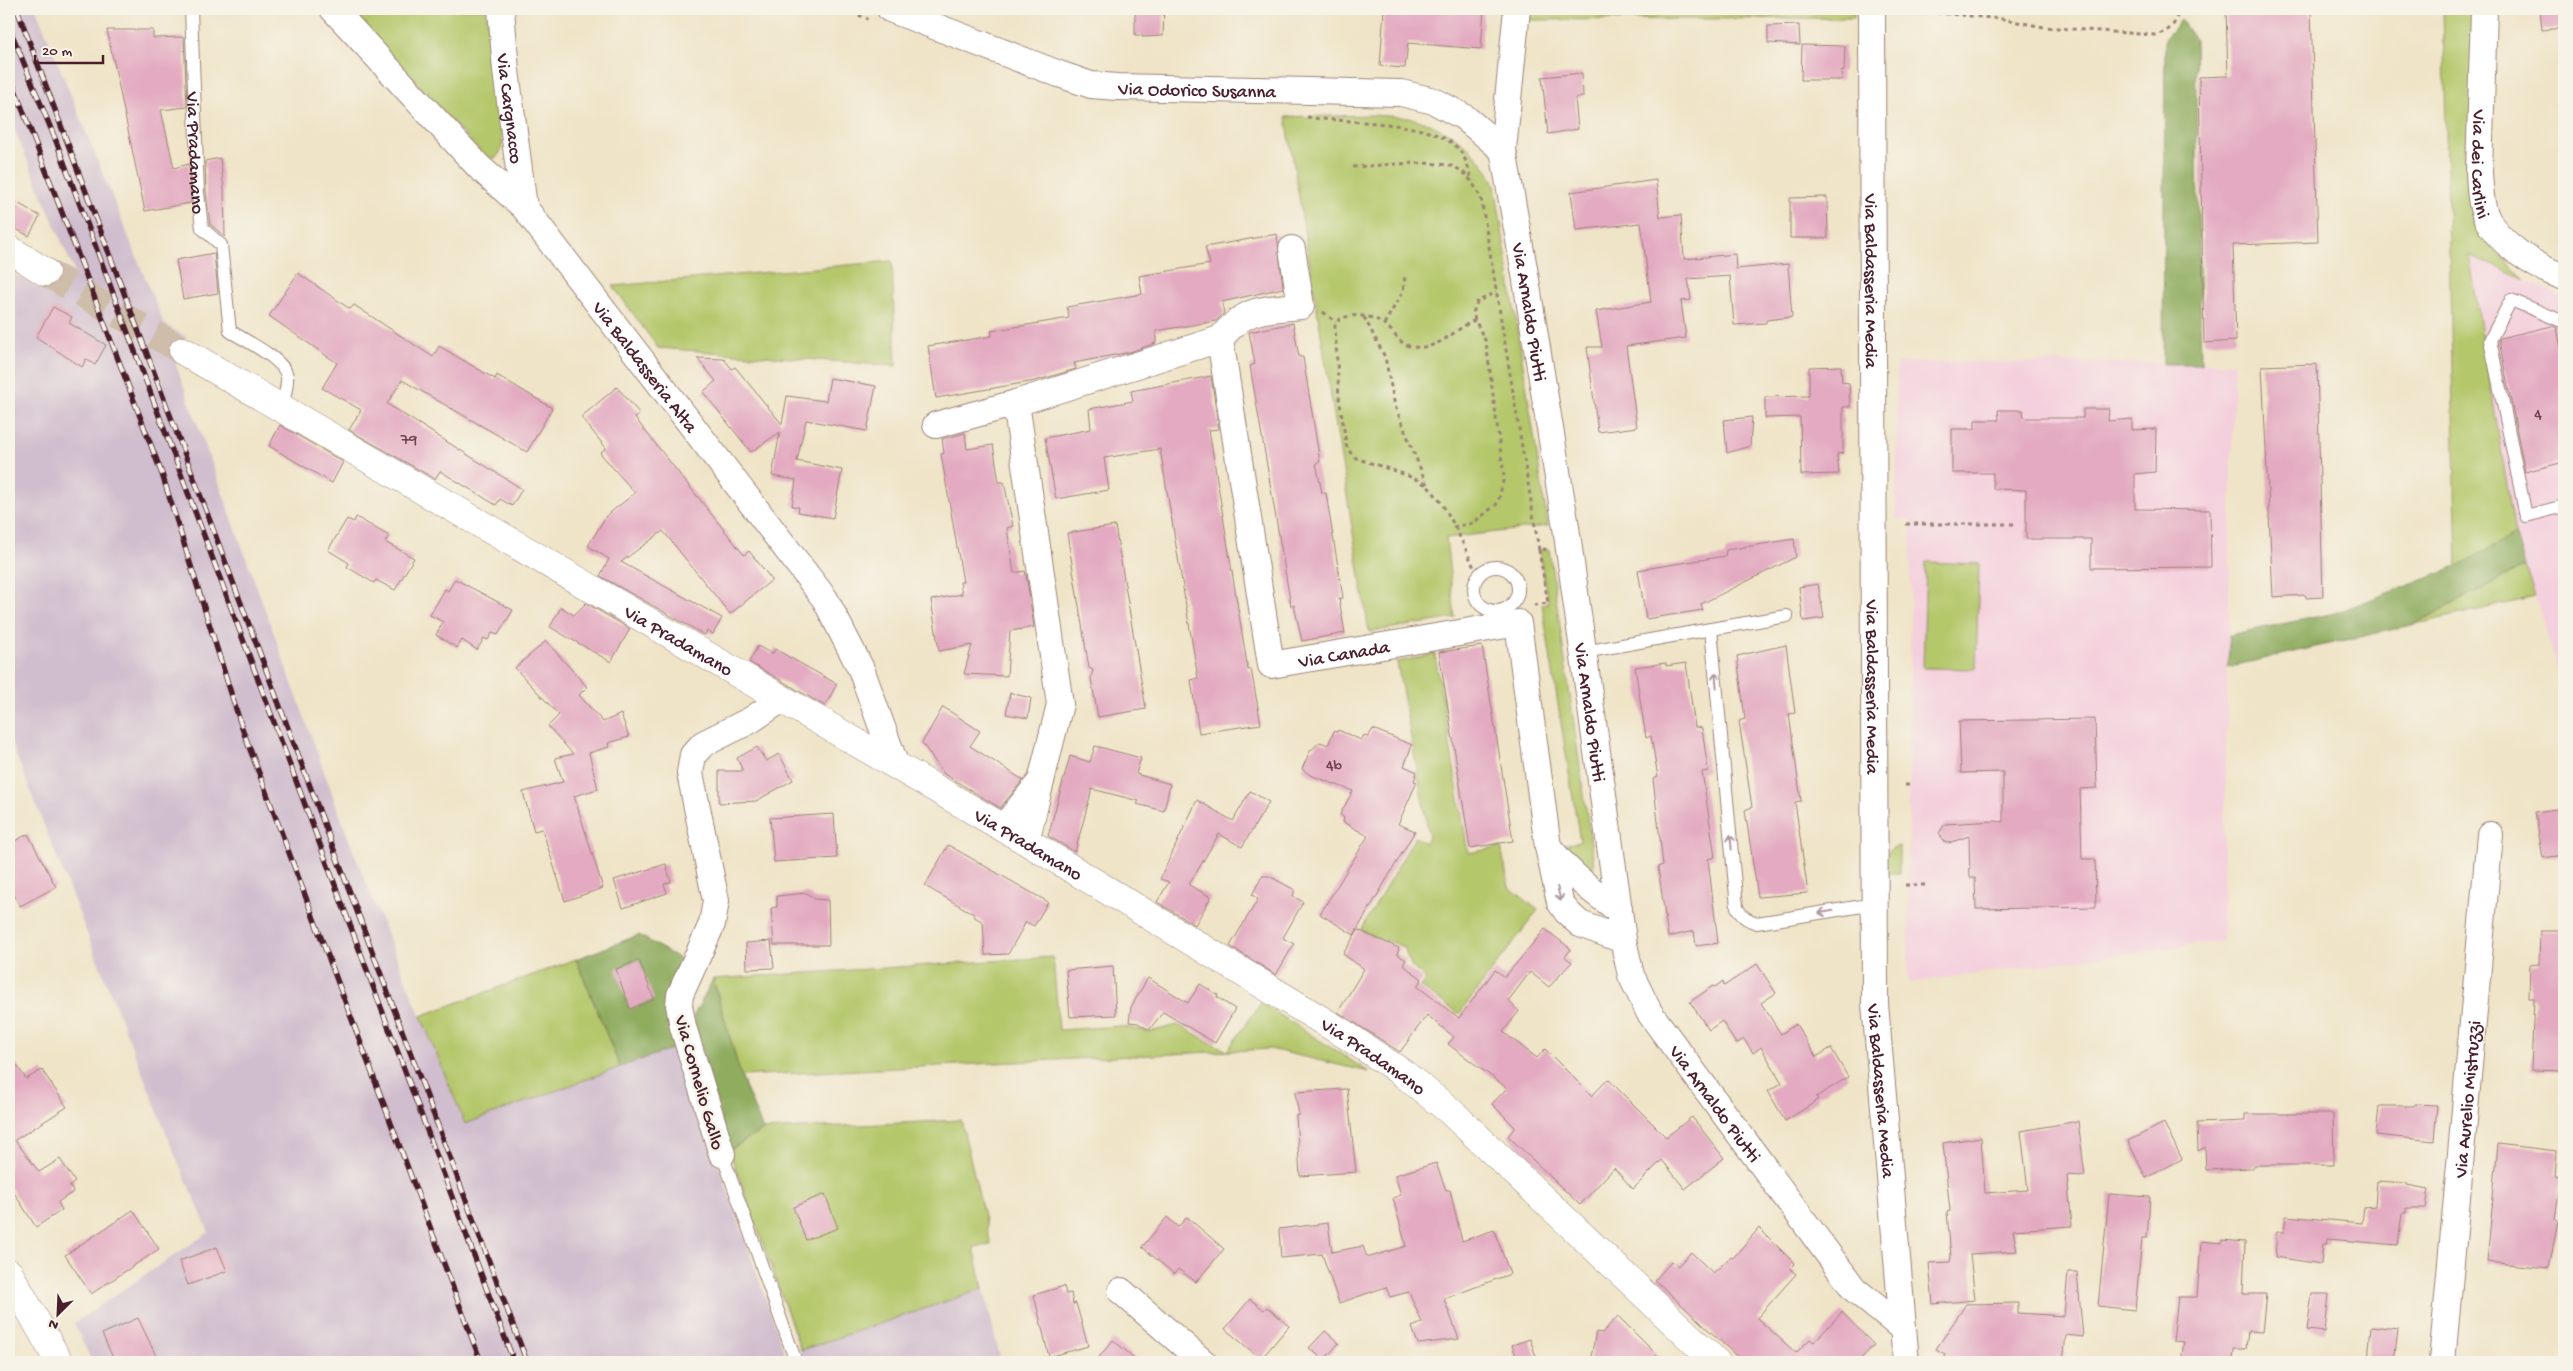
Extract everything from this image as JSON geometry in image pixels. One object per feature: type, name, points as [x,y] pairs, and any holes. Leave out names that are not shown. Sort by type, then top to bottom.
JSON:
[{"type":"street","name":"Via Baldasseria Alta","points":[[333,9],[479,167],[524,207],[825,599],[861,669],[896,766]]},
{"type":"street","name":"Via Cargnacco","points":[[501,9],[506,71],[524,207]]},
{"type":"street","name":"Via Odorico Susanna","points":[[890,9],[1058,74],[1091,84],[1117,87],[1401,93],[1434,101],[1449,109],[1464,118],[1502,150]]},
{"type":"street","name":"Via Arnaldo Piutti","points":[[1517,9],[1502,150],[1528,293],[1584,652],[1623,940],[1631,975],[1649,1012],[1854,1289],[1902,1328]]},
{"type":"street","name":"Via Baldasseria Media","points":[[1872,9],[1877,1043],[1906,1362]]},
{"type":"street","name":"Via dei Carlini","points":[[2484,9],[2479,172],[2480,195],[2486,217],[2497,234],[2513,248],[2533,262],[2564,277]]},
{"type":"street","points":[[9,250],[45,272]]},
{"type":"street","points":[[936,425],[1016,403],[1220,339],[1234,322],[1258,311],[1301,306],[1292,250]]},
{"type":"street","name":"Via Canada","points":[[1220,339],[1271,665],[1515,612]]},
{"type":"street","name":"Via Pradamano","points":[[183,351],[1015,835],[1346,1035],[1404,1074],[1450,1111],[1716,1362]]},
{"type":"street","points":[[1015,835],[1041,781],[1060,704],[1016,403]]},
{"type":"street","points":[[1515,612],[1548,847],[1560,902],[1567,912],[1580,924],[1596,932],[1623,940]]},
{"type":"street","name":"Via Cornelio Gallo","points":[[722,1154],[683,1027],[679,1006],[684,984],[712,924],[716,901],[690,773],[691,763],[693,754],[702,744],[751,720],[782,699]]},
{"type":"street","name":"Via Aurelio Mistruzzi","points":[[2442,1362],[2490,835]]},
{"type":"street","points":[[1548,847],[1566,869],[1587,888],[1619,910]]},
{"type":"street","points":[[9,1273],[19,1307],[59,1362]]},
{"type":"street","points":[[1121,1291],[1203,1362]]},
{"type":"lane","name":"Via Pradamano","points":[[191,9],[198,193],[202,228],[221,245],[230,330],[276,360],[287,374],[282,407]]},
{"type":"lane","points":[[2564,322],[2511,300],[2490,340],[2526,516],[2564,506]]},
{"type":"lane","points":[[1492,567],[1509,571],[1517,585],[1515,612],[1495,610],[1480,604],[1474,588],[1478,576],[1492,567]]},
{"type":"lane","points":[[1584,652],[1787,616]]},
{"type":"lane","points":[[1711,629],[1737,907],[1740,913],[1757,923],[1875,904]]},
{"type":"lane","name":"Via Cornelio Gallo","points":[[722,1154],[796,1362]]},
{"type":"path","points":[[1894,9],[2002,18],[2044,27],[2154,35],[2165,33],[2172,28],[2178,9]]},
{"type":"path","points":[[1353,167],[1437,164],[1454,167],[1472,181],[1481,198],[1548,603],[1515,612]]},
{"type":"path","points":[[1384,324],[1403,292],[1405,276]]},
{"type":"path","points":[[1453,527],[1473,523],[1498,503],[1504,477],[1486,342],[1473,313],[1477,302],[1496,292]]},
{"type":"path","points":[[1426,485],[1356,458],[1347,449],[1339,397],[1336,322],[1345,317],[1363,317],[1384,324],[1397,338],[1412,347],[1441,343],[1464,325],[1475,320]]},
{"type":"path","points":[[1363,317],[1385,357],[1395,406],[1426,485],[1442,505],[1478,576]]},
{"type":"path","points":[[1906,524],[2014,524]]},
{"type":"path","points":[[1539,550],[1549,549]]},
{"type":"path","points":[[1904,885],[1925,885]]},
{"type":"shaded area","points":[[9,9],[36,9],[164,324],[186,337],[176,365],[352,848],[464,1123],[677,1047],[788,1362],[92,1362],[74,1323],[209,1232],[175,1155],[9,737],[9,271],[38,288],[53,261],[75,273],[9,117]]},
{"type":"shaded area","points":[[2469,254],[2564,298],[2564,688],[2515,534]]},
{"type":"shaded area","points":[[1897,362],[2234,363],[2222,941],[1908,983],[1911,519],[1896,519]]},
{"type":"shaded area","points":[[961,1120],[991,1245],[974,1247],[1001,1362],[804,1362],[729,1150],[763,1130]]},
{"type":"green space","points":[[347,9],[486,9],[502,131],[502,146],[499,154],[492,159],[487,159]]},
{"type":"green space","points":[[1531,9],[1854,9],[1854,18],[1530,20]]},
{"type":"green space","points":[[2443,9],[2477,9],[2472,212],[2476,223],[2487,241],[2526,280],[2469,255],[2515,534],[2457,567]]},
{"type":"green space","points":[[2181,20],[2195,40],[2201,364],[2163,364],[2165,38]]},
{"type":"green space","points":[[1371,115],[1414,119],[1440,128],[1473,152],[1482,162],[1495,185],[1548,526],[1446,538],[1455,618],[1369,632],[1286,117]]},
{"type":"green space","points":[[892,261],[896,366],[658,348],[613,286]]},
{"type":"green space","points":[[2515,534],[2525,566],[2412,625],[2228,667],[2229,635],[2335,613],[2457,567]]},
{"type":"green space","points":[[1549,549],[1594,865],[1589,874],[1561,845],[1580,842],[1542,604],[1548,603],[1539,550]]},
{"type":"green space","points":[[1926,562],[1979,564],[1976,669],[1923,668]]},
{"type":"green space","points":[[2525,566],[2535,597],[2412,625]]},
{"type":"green space","points":[[1435,654],[1468,853],[1501,847],[1509,887],[1538,910],[1459,1014],[1421,987],[1426,979],[1412,967],[1403,947],[1387,940],[1371,970],[1378,939],[1361,930],[1415,837],[1425,843],[1429,835],[1397,662]]},
{"type":"green space","points":[[1899,846],[1899,873],[1884,873],[1888,852],[1890,849]]},
{"type":"green space","points":[[639,935],[685,962],[664,1007],[677,1047],[620,1067],[576,959]]},
{"type":"green space","points":[[1053,957],[1059,1030],[1120,1026],[1149,1032],[1178,1025],[1227,1051],[1261,1003],[1369,1072],[1270,1049],[741,1076],[713,979]]},
{"type":"green space","points":[[576,959],[620,1067],[465,1124],[421,1016]]},
{"type":"green space","points":[[713,979],[741,1076],[763,1130],[729,1150],[693,1017]]},
{"type":"green space","points":[[961,1120],[991,1245],[974,1247],[983,1289],[801,1350],[729,1150],[763,1130]]},
{"type":"building","points":[[1135,9],[1164,9],[1163,36],[1142,37],[1142,35],[1135,35]]},
{"type":"building","points":[[1384,9],[1484,9],[1481,49],[1408,43],[1405,68],[1380,66]]},
{"type":"building","points":[[2226,9],[2311,9],[2318,242],[2233,245],[2236,341],[2204,343],[2199,77],[2228,76]]},
{"type":"building","points":[[2540,9],[2564,9],[2564,28],[2542,30]]},
{"type":"building","points":[[1799,25],[1800,45],[1768,43],[1768,26]]},
{"type":"building","points":[[107,30],[153,30],[153,38],[184,37],[187,107],[161,110],[174,168],[189,164],[191,203],[145,211]]},
{"type":"building","points":[[1802,45],[1845,46],[1844,71],[1841,72],[1842,80],[1801,80]]},
{"type":"building","points":[[1582,73],[1583,97],[1575,98],[1578,129],[1548,134],[1542,77]]},
{"type":"building","points":[[220,158],[224,189],[225,237],[210,224],[206,192],[205,161]]},
{"type":"building","points":[[1656,180],[1660,217],[1681,215],[1684,259],[1735,254],[1736,269],[1788,264],[1792,317],[1766,320],[1766,323],[1734,325],[1730,276],[1688,279],[1691,300],[1681,301],[1686,338],[1626,346],[1637,427],[1598,432],[1587,347],[1602,347],[1596,311],[1651,302],[1641,223],[1576,230],[1571,192]]},
{"type":"building","points":[[1827,197],[1828,238],[1790,238],[1790,198]]},
{"type":"building","points":[[9,198],[40,216],[29,236],[9,225]]},
{"type":"building","points":[[1277,234],[1283,288],[1222,302],[1224,313],[1216,321],[1156,331],[1156,343],[1130,352],[1074,363],[1076,369],[1035,381],[936,398],[928,346],[992,336],[991,331],[1069,318],[1067,307],[1142,294],[1139,276],[1210,264],[1205,247]]},
{"type":"building","points":[[214,253],[218,293],[183,299],[176,260]]},
{"type":"building","points":[[298,273],[350,309],[354,305],[433,357],[439,346],[495,379],[497,375],[552,408],[527,452],[402,380],[387,404],[522,489],[512,506],[500,499],[496,505],[440,471],[435,479],[349,430],[361,410],[322,388],[337,363],[269,316]]},
{"type":"building","points":[[53,307],[72,317],[69,323],[106,345],[95,365],[86,359],[82,367],[36,337]]},
{"type":"building","points":[[1293,323],[1299,357],[1303,357],[1320,462],[1316,463],[1322,493],[1326,493],[1343,598],[1339,599],[1345,633],[1302,641],[1294,605],[1291,606],[1250,366],[1255,364],[1249,332]]},
{"type":"building","points":[[2552,326],[2557,328],[2564,363],[2564,462],[2525,472],[2499,341],[2500,338]]},
{"type":"building","points":[[697,358],[724,359],[732,369],[735,367],[782,424],[787,396],[826,401],[830,378],[876,386],[867,431],[806,420],[797,461],[842,470],[833,518],[798,512],[799,507],[792,506],[796,480],[772,476],[780,432],[751,452],[703,392],[716,381]]},
{"type":"building","points":[[2317,364],[2323,597],[2306,598],[2306,595],[2273,597],[2262,366]]},
{"type":"building","points":[[1841,366],[1842,382],[1849,383],[1850,407],[1843,407],[1843,453],[1837,454],[1839,474],[1801,475],[1800,417],[1765,418],[1765,397],[1809,396],[1809,367]]},
{"type":"building","points":[[1211,376],[1219,429],[1209,430],[1248,670],[1251,669],[1261,724],[1199,733],[1191,680],[1198,678],[1160,449],[1104,458],[1109,490],[1056,499],[1045,438],[1091,429],[1089,409],[1133,401],[1131,391]]},
{"type":"building","points":[[617,387],[640,414],[635,418],[744,555],[749,551],[772,580],[730,614],[663,531],[621,562],[722,618],[713,634],[707,631],[705,635],[600,576],[609,559],[588,546],[606,516],[635,493],[600,453],[606,448],[581,417]]},
{"type":"building","points":[[2083,409],[2109,409],[2108,421],[2132,419],[2132,430],[2156,429],[2155,472],[2135,474],[2135,509],[2210,510],[2211,567],[2091,568],[2091,539],[2026,539],[2026,490],[1993,489],[1993,473],[1952,473],[1952,429],[1975,429],[1975,420],[1999,420],[1998,410],[2023,410],[2024,418],[2083,418]]},
{"type":"building","points":[[1752,417],[1750,446],[1727,453],[1724,420]]},
{"type":"building","points":[[280,425],[343,462],[332,483],[269,446]]},
{"type":"building","points":[[965,433],[967,449],[993,445],[999,482],[1004,482],[1013,526],[1007,528],[1014,573],[1025,571],[1027,580],[1034,627],[1010,631],[1007,676],[964,674],[972,645],[939,651],[931,600],[962,594],[960,582],[963,582],[941,454],[944,453],[942,439]]},
{"type":"building","points":[[356,517],[389,536],[385,542],[414,558],[395,590],[376,580],[374,583],[347,567],[349,563],[328,550],[347,519],[354,522]]},
{"type":"building","points":[[1115,526],[1146,709],[1098,717],[1091,678],[1093,670],[1089,668],[1067,533]]},
{"type":"building","points":[[1794,539],[1796,557],[1701,604],[1703,610],[1646,619],[1638,570],[1725,556],[1726,550]]},
{"type":"building","points":[[455,579],[513,610],[498,635],[492,633],[488,640],[484,638],[477,650],[462,640],[457,648],[436,635],[443,622],[430,615],[445,589],[448,591]]},
{"type":"building","points":[[1818,584],[1824,618],[1803,621],[1799,587]]},
{"type":"building","points":[[586,603],[630,629],[611,662],[550,627],[561,607],[574,615]]},
{"type":"building","points":[[546,641],[587,687],[579,695],[603,722],[621,714],[629,737],[608,743],[609,747],[589,753],[598,789],[574,796],[603,888],[565,901],[542,829],[534,831],[523,792],[563,782],[555,758],[573,754],[548,726],[559,715],[515,668]]},
{"type":"building","points":[[1786,645],[1795,713],[1789,714],[1801,801],[1795,802],[1808,893],[1758,897],[1745,810],[1752,807],[1739,721],[1745,719],[1737,656]]},
{"type":"building","points":[[758,646],[772,654],[775,649],[837,684],[825,706],[749,662]]},
{"type":"building","points":[[1482,646],[1513,841],[1470,848],[1439,652]]},
{"type":"building","points":[[1666,663],[1666,666],[1686,663],[1695,727],[1702,728],[1708,771],[1702,772],[1715,857],[1708,859],[1718,943],[1696,946],[1694,931],[1668,937],[1658,867],[1663,865],[1653,779],[1658,777],[1651,736],[1646,738],[1635,667]]},
{"type":"building","points":[[1010,693],[1031,698],[1028,718],[1006,714]]},
{"type":"building","points":[[943,707],[980,731],[970,746],[1023,780],[1000,808],[944,774],[922,743]]},
{"type":"building","points":[[2095,719],[2097,788],[2080,789],[2082,859],[2095,859],[2096,907],[1976,909],[1975,878],[1970,878],[1969,836],[1949,843],[1944,842],[1939,833],[1945,824],[2003,822],[2003,772],[1961,773],[1959,721]]},
{"type":"building","points":[[1373,729],[1412,745],[1404,766],[1417,772],[1414,781],[1417,782],[1398,824],[1415,831],[1354,935],[1320,914],[1368,836],[1343,822],[1344,818],[1340,814],[1353,791],[1310,775],[1302,769],[1310,751],[1320,742],[1328,745],[1334,731],[1337,732],[1338,730],[1361,740],[1364,735],[1368,737]]},
{"type":"building","points":[[1095,746],[1141,758],[1136,774],[1170,784],[1164,811],[1137,804],[1139,801],[1092,789],[1075,852],[1048,836],[1070,756],[1090,762]]},
{"type":"building","points":[[757,747],[766,761],[779,754],[793,780],[756,801],[719,803],[719,771],[743,771],[737,758]]},
{"type":"building","points":[[1250,791],[1269,802],[1242,847],[1219,834],[1189,885],[1211,897],[1195,925],[1157,902],[1169,882],[1160,879],[1197,800],[1233,821]]},
{"type":"building","points":[[2564,808],[2564,855],[2543,858],[2535,812]]},
{"type":"building","points":[[834,814],[837,858],[774,862],[770,818]]},
{"type":"building","points":[[28,834],[56,887],[20,906],[9,885],[9,844]]},
{"type":"building","points":[[948,845],[1048,902],[1034,926],[1026,922],[1008,954],[985,955],[983,922],[973,916],[974,914],[925,886]]},
{"type":"building","points":[[666,864],[671,882],[664,884],[667,893],[623,908],[614,880]]},
{"type":"building","points":[[1262,876],[1269,876],[1295,890],[1293,896],[1303,902],[1283,938],[1294,944],[1276,975],[1230,946],[1258,899],[1252,895]]},
{"type":"building","points":[[807,893],[815,899],[828,900],[829,945],[774,945],[771,908],[777,907],[777,896]]},
{"type":"building","points":[[1545,929],[1571,949],[1565,957],[1572,962],[1549,987],[1530,972],[1508,1001],[1519,1011],[1503,1032],[1537,1058],[1545,1049],[1592,1096],[1608,1079],[1666,1137],[1692,1117],[1724,1158],[1685,1189],[1662,1160],[1633,1189],[1614,1168],[1580,1205],[1508,1136],[1515,1127],[1492,1104],[1507,1088],[1448,1044],[1454,1037],[1427,1015],[1400,1052],[1338,1012],[1364,969],[1343,954],[1358,930],[1399,948],[1397,954],[1406,960],[1403,965],[1422,979],[1417,986],[1459,1018],[1495,970],[1505,977]]},
{"type":"building","points":[[2540,931],[2564,931],[2564,1071],[2531,1070],[2534,998],[2529,998],[2530,965],[2539,964]]},
{"type":"building","points":[[771,941],[774,968],[747,969],[746,943]]},
{"type":"building","points":[[639,960],[654,999],[630,1009],[616,969]]},
{"type":"building","points":[[1757,964],[1776,993],[1761,1003],[1781,1034],[1796,1024],[1816,1057],[1831,1048],[1848,1077],[1816,1097],[1818,1099],[1809,1106],[1785,1121],[1768,1091],[1782,1083],[1761,1047],[1753,1053],[1744,1039],[1736,1044],[1722,1021],[1709,1030],[1690,1002],[1723,981],[1724,986]]},
{"type":"building","points":[[1113,966],[1116,1015],[1070,1017],[1066,970]]},
{"type":"building","points":[[1148,978],[1188,1003],[1200,984],[1218,995],[1217,997],[1235,1009],[1215,1043],[1163,1012],[1149,1030],[1138,1023],[1129,1022],[1131,1007]]},
{"type":"building","points":[[9,1053],[26,1079],[42,1070],[67,1107],[15,1140],[39,1172],[60,1159],[75,1182],[70,1186],[73,1192],[58,1202],[62,1210],[36,1227],[9,1185]]},
{"type":"building","points":[[1347,1089],[1356,1172],[1300,1176],[1296,1115],[1299,1115],[1295,1092]]},
{"type":"building","points":[[2415,1104],[2437,1105],[2434,1141],[2376,1135],[2379,1106],[2414,1106]]},
{"type":"building","points":[[2245,1114],[2333,1114],[2334,1165],[2253,1165],[2253,1168],[2206,1170],[2205,1147],[2198,1151],[2197,1123],[2245,1121]]},
{"type":"building","points":[[2078,1121],[2085,1176],[2067,1175],[2072,1226],[2013,1230],[2017,1251],[1970,1254],[1975,1300],[1933,1304],[1929,1263],[1950,1262],[1951,1257],[1947,1212],[1950,1211],[1943,1143],[1981,1137],[1985,1193],[2028,1190],[2021,1131]]},
{"type":"building","points":[[2164,1123],[2182,1159],[2146,1178],[2128,1141]]},
{"type":"building","points":[[2498,1144],[2557,1151],[2555,1175],[2561,1176],[2555,1220],[2558,1221],[2549,1268],[2487,1262]]},
{"type":"building","points":[[1436,1163],[1446,1190],[1450,1190],[1462,1241],[1494,1230],[1510,1274],[1444,1299],[1459,1339],[1418,1344],[1412,1327],[1422,1323],[1409,1292],[1390,1297],[1386,1287],[1339,1303],[1322,1254],[1281,1258],[1279,1229],[1328,1223],[1332,1252],[1363,1246],[1366,1255],[1370,1257],[1406,1246],[1393,1198],[1401,1195],[1395,1175]]},
{"type":"building","points":[[2377,1181],[2407,1183],[2407,1185],[2429,1189],[2426,1208],[2406,1208],[2406,1213],[2402,1213],[2398,1245],[2328,1239],[2327,1244],[2323,1244],[2321,1264],[2275,1257],[2277,1232],[2284,1232],[2286,1216],[2362,1223],[2364,1207],[2375,1206]]},
{"type":"building","points":[[825,1194],[838,1228],[806,1240],[793,1207]]},
{"type":"building","points":[[2109,1194],[2150,1197],[2147,1238],[2142,1238],[2135,1310],[2098,1306]]},
{"type":"building","points":[[133,1210],[159,1249],[91,1294],[65,1255]]},
{"type":"building","points":[[1167,1217],[1178,1227],[1187,1217],[1224,1249],[1196,1282],[1178,1269],[1174,1274],[1142,1247]]},
{"type":"building","points":[[1759,1228],[1795,1264],[1790,1269],[1796,1274],[1757,1318],[1796,1353],[1810,1339],[1814,1342],[1842,1312],[1874,1345],[1858,1362],[1743,1362],[1655,1280],[1672,1261],[1678,1266],[1691,1252],[1713,1273],[1731,1257],[1733,1258]]},
{"type":"building","points":[[2222,1240],[2245,1242],[2243,1294],[2266,1294],[2262,1332],[2248,1331],[2246,1349],[2234,1349],[2233,1362],[2181,1362],[2184,1342],[2173,1341],[2178,1297],[2197,1297],[2201,1241],[2222,1243]]},
{"type":"building","points":[[217,1247],[227,1271],[188,1285],[179,1261]]},
{"type":"building","points":[[2068,1272],[2077,1272],[2083,1337],[2066,1335],[2063,1362],[1941,1362],[1945,1354],[1936,1349],[1966,1304],[2018,1303],[2018,1313],[2064,1316]]},
{"type":"building","points":[[1064,1286],[1066,1294],[1071,1293],[1073,1304],[1076,1303],[1088,1346],[1049,1357],[1034,1295]]},
{"type":"building","points":[[2312,1294],[2329,1294],[2325,1332],[2307,1330]]},
{"type":"building","points":[[1250,1299],[1264,1310],[1267,1307],[1289,1326],[1261,1359],[1225,1329]]},
{"type":"building","points":[[1618,1316],[1664,1362],[1590,1362],[1596,1332],[1602,1333]]},
{"type":"building","points":[[138,1318],[159,1362],[115,1362],[102,1334]]},
{"type":"building","points":[[2371,1326],[2398,1329],[2394,1362],[2368,1360]]},
{"type":"building","points":[[1325,1331],[1339,1343],[1324,1360],[1309,1348]]},
{"type":"building","points":[[1530,1339],[1538,1362],[1518,1362],[1512,1345]]},
{"type":"building","points":[[1113,1340],[1139,1362],[1095,1362]]},
{"type":"tunnel","points":[[45,272],[183,351]]},
{"type":"railway","points":[[17,9],[527,1362]]},
{"type":"railway","points":[[9,27],[56,141],[514,1362]]},
{"type":"railway","points":[[9,74],[162,474],[242,728],[481,1362]]}]
